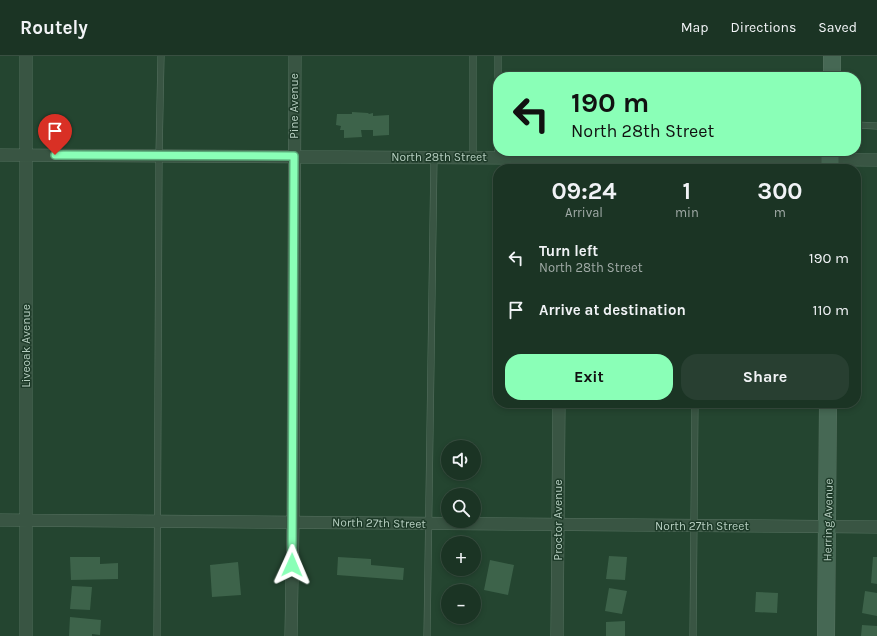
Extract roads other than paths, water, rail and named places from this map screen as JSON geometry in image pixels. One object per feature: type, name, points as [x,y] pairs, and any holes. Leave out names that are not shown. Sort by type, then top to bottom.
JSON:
[{"type":"main road","points":[[832,56],[832,72]]},
{"type":"main road","name":"Herring Avenue","points":[[826,636],[828,408]]},
{"type":"street","name":"Liveoak Avenue","points":[[26,56],[26,636]]},
{"type":"street","name":"Pine Avenue","points":[[291,636],[293,522],[295,56]]},
{"type":"street","name":"North 28th Street","points":[[0,155],[498,158],[561,164],[696,164],[877,160]]},
{"type":"street","name":"Proctor Avenue","points":[[557,636],[559,408]]},
{"type":"street","name":"North 27th Street","points":[[0,520],[877,527]]},
{"type":"lane","points":[[157,636],[159,156],[161,56]]},
{"type":"lane","points":[[473,56],[473,158]]},
{"type":"lane","points":[[498,56],[498,72]]},
{"type":"lane","points":[[861,125],[877,126]]},
{"type":"lane","points":[[427,636],[434,157]]},
{"type":"lane","points":[[693,636],[695,408]]}]
